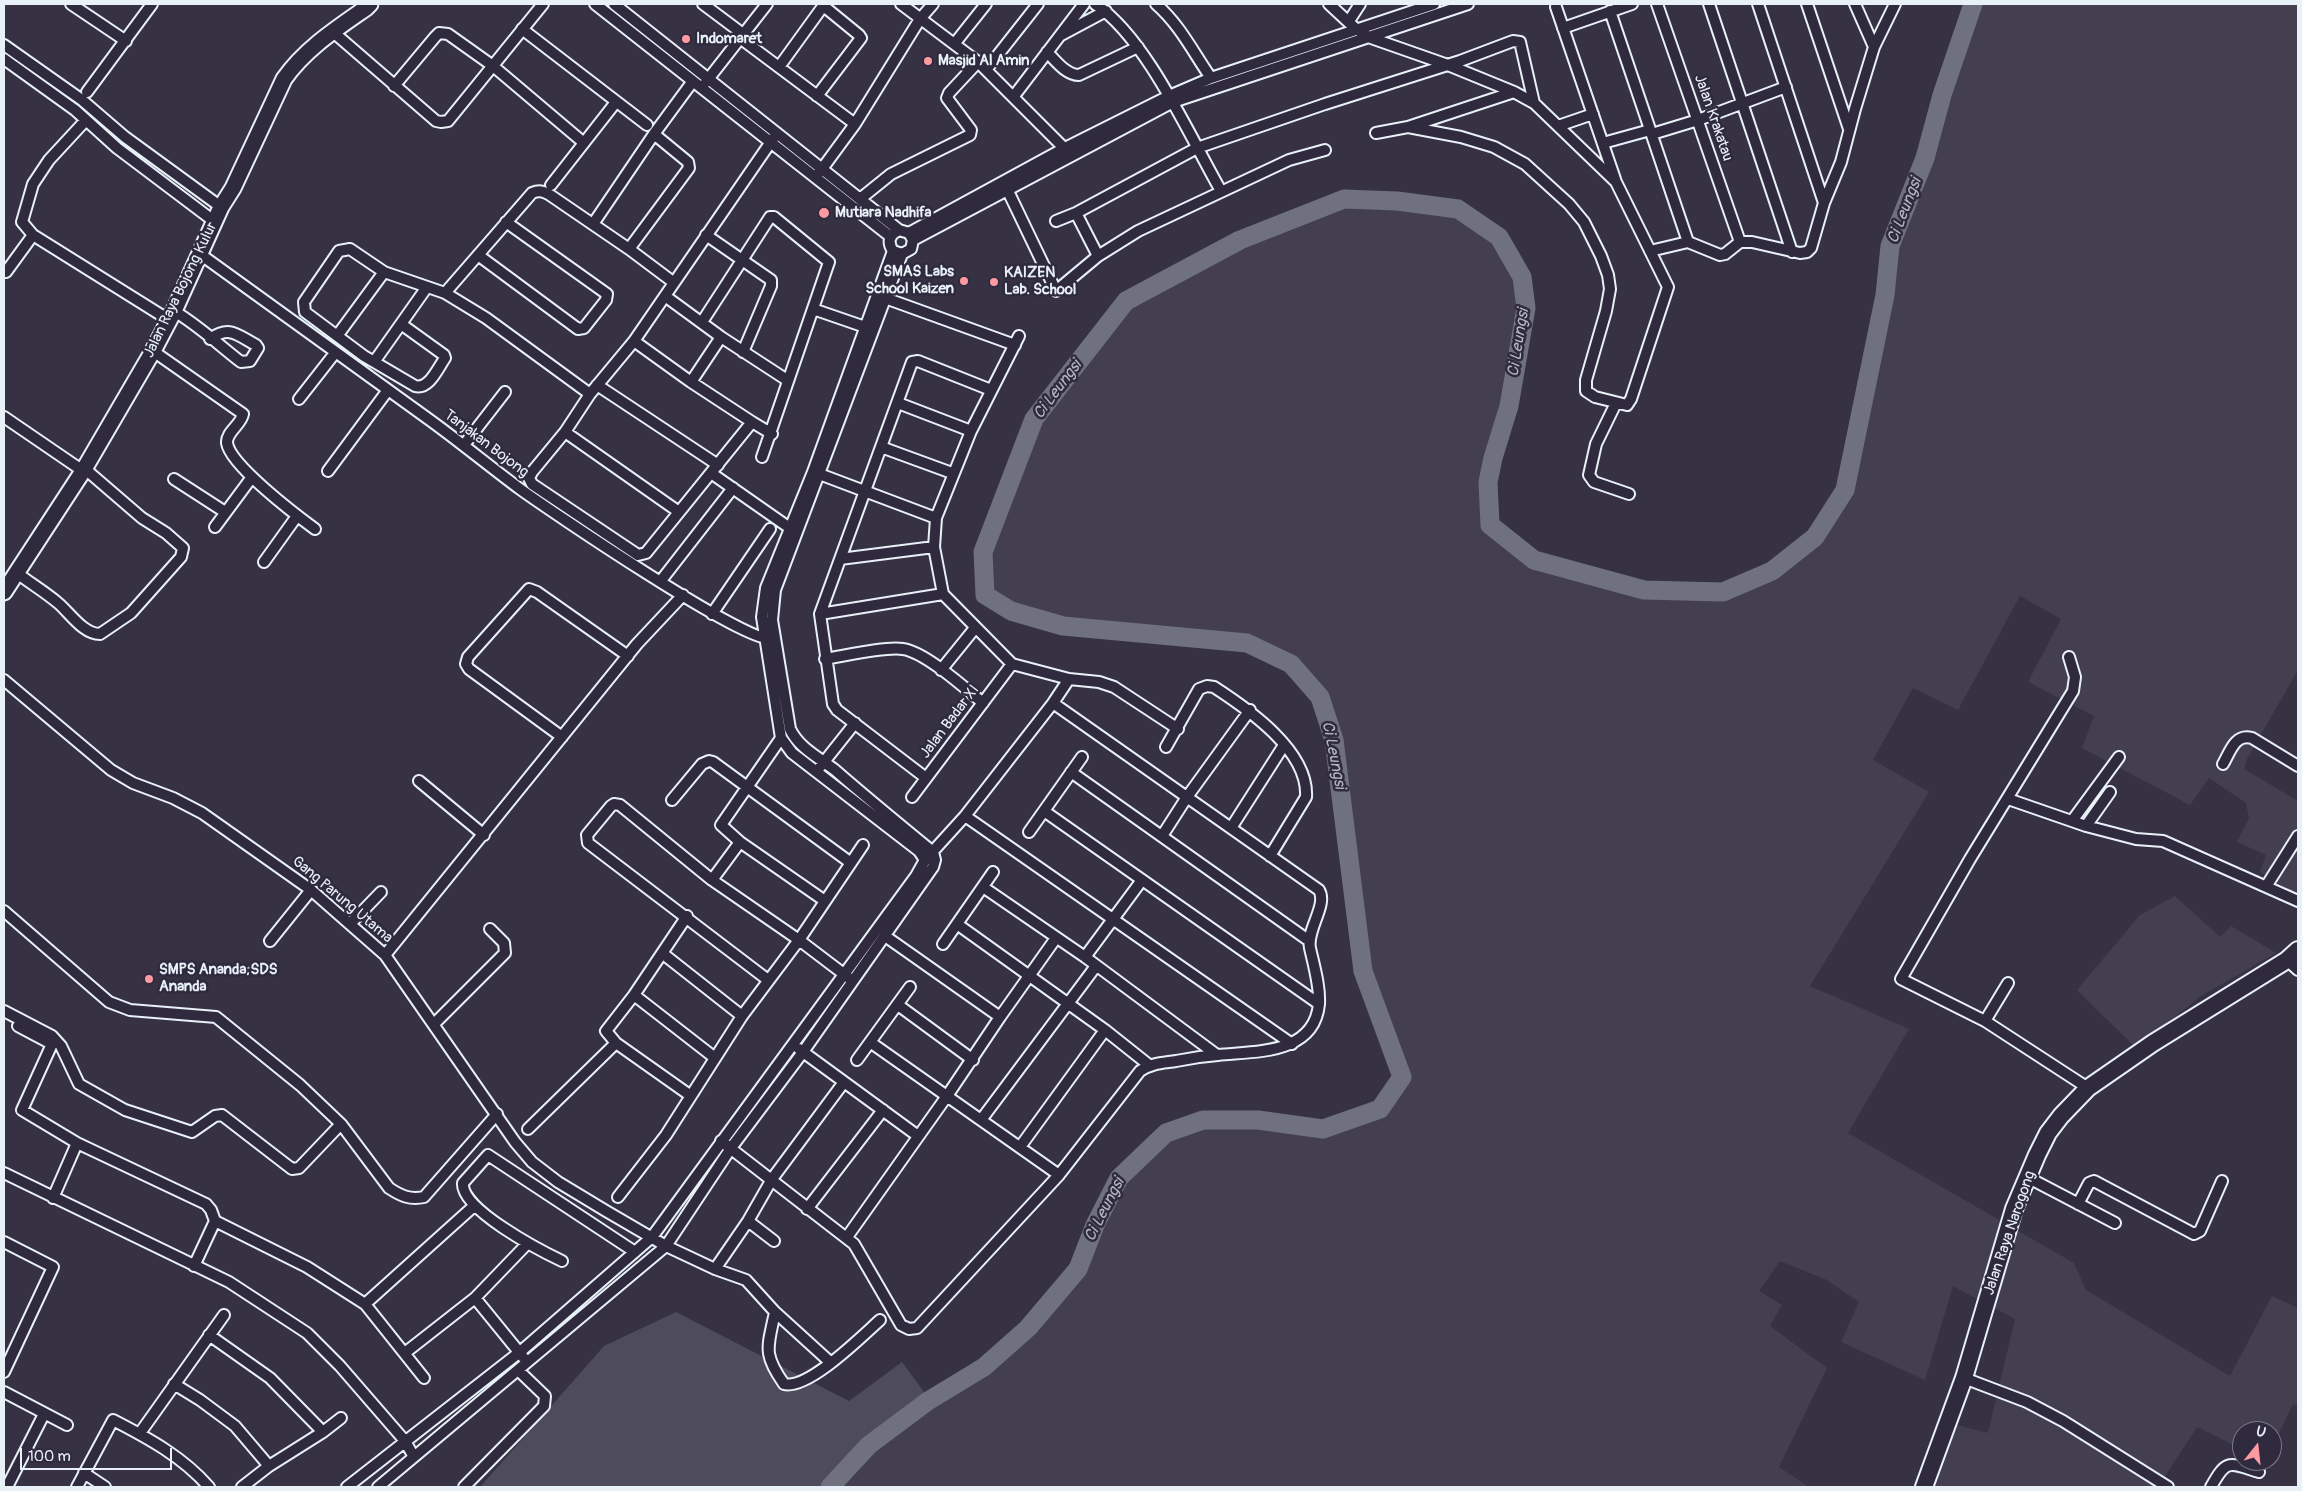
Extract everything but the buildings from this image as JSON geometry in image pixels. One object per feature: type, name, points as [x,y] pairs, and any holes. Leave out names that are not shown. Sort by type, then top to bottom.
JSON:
[{"type":"main road","name":"Jalan Raya Bojong Kulur","points":[[9,580],[84,469],[153,351],[172,316],[221,208],[233,188],[284,79],[295,63],[365,5]]},
{"type":"main road","name":"Jalan Raya Narogong","points":[[1924,1487],[1964,1378],[2005,1237],[2028,1177],[2048,1134],[2061,1116],[2088,1088],[2153,1043],[2294,960]]},
{"type":"street","points":[[71,4],[126,41]]},
{"type":"street","points":[[74,110],[152,4]]},
{"type":"street","points":[[332,31],[436,121],[445,122],[543,4]]},
{"type":"street","points":[[595,4],[697,85],[774,137]]},
{"type":"street","points":[[614,4],[709,78],[774,137],[819,173],[903,235]]},
{"type":"street","points":[[704,4],[779,67],[855,124]]},
{"type":"street","points":[[593,224],[654,134],[697,85],[709,78],[767,4]]},
{"type":"street","points":[[901,4],[978,62],[1068,152]]},
{"type":"street","points":[[819,173],[855,124],[920,19],[933,4]]},
{"type":"street","points":[[955,43],[986,4]]},
{"type":"street","points":[[986,70],[1038,4]]},
{"type":"street","points":[[1014,96],[1084,4]]},
{"type":"street","points":[[1094,4],[1106,11],[1138,47],[1171,99],[1221,190]]},
{"type":"street","points":[[1156,4],[1172,20],[1195,50],[1211,78]]},
{"type":"street","points":[[1329,4],[1356,30],[1371,38],[1448,65],[1514,92],[1534,103],[1616,182]]},
{"type":"street","points":[[1348,22],[1360,4]]},
{"type":"street","points":[[898,252],[890,242],[1211,78],[1434,4]]},
{"type":"street","points":[[1171,99],[1371,38],[1468,4]]},
{"type":"street","points":[[1563,28],[1632,4]]},
{"type":"street","name":"Jalan Krakatau","points":[[1657,4],[1740,242]]},
{"type":"street","points":[[1709,4],[1792,252]]},
{"type":"street","points":[[1758,4],[1824,203]]},
{"type":"street","points":[[1808,4],[1849,129]]},
{"type":"street","points":[[1855,4],[1874,47]]},
{"type":"street","points":[[1650,251],[1688,242],[1720,255],[1725,254],[1740,242],[1752,242],[1792,252],[1804,253],[1811,248],[1824,203],[1841,162],[1874,47],[1895,4]]},
{"type":"street","points":[[779,67],[821,9],[826,8],[859,34],[861,38],[817,96]]},
{"type":"street","points":[[1408,127],[1470,140],[1505,151],[1525,164],[1569,204],[1584,222],[1608,275],[1610,289],[1606,311],[1585,385],[1586,391],[1595,397],[1627,405],[1631,399],[1667,291],[1667,284],[1616,182],[1556,8]]},
{"type":"street","points":[[1060,36],[1106,11]]},
{"type":"street","points":[[1610,12],[1688,242]]},
{"type":"street","points":[[522,28],[646,125]]},
{"type":"street","points":[[394,86],[439,33],[448,34],[492,66],[584,143]]},
{"type":"street","points":[[1056,221],[1076,213],[1197,148],[1519,41],[1534,103]]},
{"type":"street","points":[[4,45],[84,96],[125,138],[221,208]]},
{"type":"street","points":[[1047,52],[1066,70],[1074,75],[1079,75],[1138,47]]},
{"type":"street","points":[[4,60],[74,110],[117,148],[215,222]]},
{"type":"street","points":[[860,199],[891,174],[970,135],[971,130],[947,98],[949,93],[978,62]]},
{"type":"street","points":[[1603,142],[1698,120],[1786,87]]},
{"type":"street","points":[[1376,133],[1408,127],[1514,92]]},
{"type":"street","points":[[551,185],[616,102]]},
{"type":"street","points":[[1558,126],[1593,114]]},
{"type":"street","points":[[86,120],[49,160],[33,184],[22,222],[33,235],[210,339]]},
{"type":"street","points":[[629,249],[689,168],[688,162],[654,134]]},
{"type":"street","points":[[752,422],[646,553],[638,555],[532,484],[529,478],[565,432],[590,394],[634,341],[774,137]]},
{"type":"street","points":[[1007,189],[1056,291],[1098,256],[1138,232],[1221,190],[1289,160],[1325,150]]},
{"type":"street","points":[[903,235],[1007,189],[1068,152]]},
{"type":"street","points":[[819,173],[860,199],[903,235],[910,249],[898,252]]},
{"type":"street","points":[[444,293],[532,194],[542,191],[629,249],[673,282]]},
{"type":"street","points":[[1076,213],[1098,256]]},
{"type":"street","points":[[702,322],[770,217],[774,216],[828,262],[787,380],[772,434],[762,456]]},
{"type":"street","points":[[478,255],[578,329],[584,328],[606,300],[607,294],[506,222]]},
{"type":"street","points":[[6,272],[33,235]]},
{"type":"street","points":[[706,235],[768,278],[771,283],[743,352]]},
{"type":"street","points":[[401,324],[444,355],[445,358],[427,384],[415,386],[374,362],[304,312],[303,306],[339,251],[344,249],[356,251],[384,272],[444,293],[486,318],[590,394]]},
{"type":"street","points":[[869,329],[885,298],[898,252]]},
{"type":"street","points":[[898,252],[793,531],[775,590],[769,638],[781,738],[792,753],[919,851],[925,860]]},
{"type":"street","name":"Tanjakan Bojong","points":[[200,254],[579,530],[712,614],[753,636],[769,638]]},
{"type":"street","points":[[337,336],[384,272]]},
{"type":"street","points":[[374,362],[427,287]]},
{"type":"street","points":[[665,296],[721,337],[787,380]]},
{"type":"street","points":[[885,298],[1017,341],[971,431],[952,473],[936,518],[934,547],[943,594],[1012,664],[1069,679],[1099,682],[1114,687],[1178,729]]},
{"type":"street","points":[[813,309],[869,329]]},
{"type":"street","points":[[691,382],[721,337]]},
{"type":"street","points":[[634,341],[691,382],[772,434]]},
{"type":"street","points":[[153,351],[243,414],[242,420],[228,435],[227,443],[231,452],[252,477],[315,529]]},
{"type":"street","points":[[299,399],[335,353]]},
{"type":"street","points":[[926,778],[836,710],[833,704],[825,658],[820,614],[912,362],[916,360],[992,390]]},
{"type":"street","points":[[597,385],[715,469],[732,488],[793,531]]},
{"type":"street","points":[[328,471],[388,390]]},
{"type":"street","points":[[464,445],[505,392]]},
{"type":"street","points":[[898,403],[971,431]]},
{"type":"street","points":[[1616,403],[1596,444],[1589,474],[1594,482],[1628,494]]},
{"type":"street","points":[[4,417],[84,469],[142,518],[166,533],[183,548],[181,557],[131,613],[100,634],[94,634],[76,621],[59,604],[9,580]]},
{"type":"street","points":[[565,432],[680,512]]},
{"type":"street","points":[[881,447],[952,473]]},
{"type":"street","points":[[816,473],[936,518]]},
{"type":"street","points":[[216,527],[252,477]]},
{"type":"street","points":[[174,479],[225,512]]},
{"type":"street","points":[[662,578],[732,488]]},
{"type":"street","points":[[264,562],[297,516]]},
{"type":"street","points":[[712,614],[770,529]]},
{"type":"street","points":[[840,560],[934,547]]},
{"type":"street","points":[[562,737],[469,669],[466,664],[468,657],[529,589],[537,592],[628,656]]},
{"type":"street","points":[[820,614],[943,594]]},
{"type":"street","points":[[386,954],[484,836],[628,656],[683,595]]},
{"type":"street","points":[[941,670],[975,628]]},
{"type":"street","points":[[378,1487],[519,1371],[666,1246],[731,1148],[803,1052],[933,867],[935,860],[933,852],[824,762],[801,746],[790,729],[769,638]]},
{"type":"street","points":[[825,658],[902,648],[915,653],[941,670],[983,703]]},
{"type":"street","points":[[2069,657],[2075,677],[2073,691],[1970,859],[1901,979],[1985,1021],[2088,1088]]},
{"type":"street","name":"Jalan Badar XI","points":[[912,797],[1012,664]]},
{"type":"street","points":[[347,1487],[520,1352],[652,1238],[721,1141],[794,1045],[916,876],[925,860],[964,816],[1053,703],[1069,679]]},
{"type":"street","name":"Gang Parung Utama","points":[[4,680],[116,773],[133,783],[173,798],[202,813],[311,890],[386,954],[515,1142],[532,1162],[558,1182],[666,1246],[715,1269],[746,1280],[775,1312],[830,1362]]},
{"type":"street","points":[[1166,747],[1178,729],[1199,689],[1202,687],[1214,687],[1250,710],[1299,764],[1306,797],[1270,856]]},
{"type":"street","points":[[721,1141],[847,1237],[858,1250],[901,1325],[913,1329],[917,1328],[1060,1175],[1134,1077],[1149,1065],[1217,1055],[1267,1051],[1292,1044],[1310,1031],[1316,1018],[1319,1004],[1319,989],[1308,940],[1322,895],[1315,887],[1053,703]]},
{"type":"street","points":[[1162,836],[1187,797],[1250,710]]},
{"type":"street","points":[[817,771],[855,723]]},
{"type":"street","points":[[2223,764],[2237,740],[2245,736],[2252,738],[2298,766]]},
{"type":"street","points":[[781,738],[721,823],[722,827],[740,842],[825,901]]},
{"type":"street","points":[[1231,828],[1284,746]]},
{"type":"street","points":[[1029,832],[1082,757]]},
{"type":"street","points":[[2072,821],[2119,757]]},
{"type":"street","points":[[672,800],[702,764],[709,761],[747,785],[851,862]]},
{"type":"street","points":[[1071,772],[1308,940]]},
{"type":"street","points":[[419,781],[484,836]]},
{"type":"street","points":[[2086,826],[2110,792]]},
{"type":"street","points":[[2008,799],[2086,826],[2136,839],[2163,841],[2298,901]]},
{"type":"street","points":[[768,980],[687,916],[590,845],[587,840],[588,835],[611,806],[617,804],[712,880],[798,940],[853,982]]},
{"type":"street","points":[[1044,811],[1319,1004]]},
{"type":"street","points":[[964,816],[1292,1044]]},
{"type":"street","points":[[2267,886],[2298,836]]},
{"type":"street","points":[[712,880],[740,842]]},
{"type":"street","points":[[618,1197],[666,1135],[742,1016],[798,940],[863,845]]},
{"type":"street","points":[[943,944],[993,872]]},
{"type":"street","points":[[1085,957],[1142,880]]},
{"type":"street","points":[[983,887],[1085,957],[1217,1055]]},
{"type":"street","points":[[270,941],[311,890]]},
{"type":"street","points":[[350,924],[381,892]]},
{"type":"street","points":[[4,911],[109,1002],[130,1010],[216,1017],[300,1086],[341,1124],[389,1188],[399,1195],[416,1199],[424,1197],[497,1114]]},
{"type":"street","points":[[687,916],[634,994],[606,1031],[616,1043],[691,1096]]},
{"type":"street","points":[[957,924],[1104,1030],[1149,1065]]},
{"type":"street","points":[[434,1024],[505,953],[504,943],[490,929]]},
{"type":"street","points":[[885,936],[1000,1017]]},
{"type":"street","points":[[847,1237],[948,1096],[1000,1017],[1056,938]]},
{"type":"street","points":[[662,953],[742,1016]]},
{"type":"street","points":[[981,1120],[1096,966]]},
{"type":"street","points":[[1985,1021],[2008,983]]},
{"type":"street","points":[[857,1060],[910,987]]},
{"type":"street","points":[[634,994],[715,1058]]},
{"type":"street","points":[[898,1005],[973,1060]]},
{"type":"street","points":[[4,1011],[52,1036],[61,1046],[77,1082],[125,1110],[192,1132],[215,1116],[222,1115],[292,1169],[298,1168],[341,1124]]},
{"type":"street","points":[[18,1026],[52,1044],[22,1110],[77,1142],[206,1204],[211,1210],[215,1221],[307,1267],[365,1304],[406,1352],[424,1378]]},
{"type":"street","points":[[1020,1147],[1104,1030]]},
{"type":"street","points":[[870,1042],[1060,1175]]},
{"type":"street","points":[[528,1129],[616,1043]]},
{"type":"street","points":[[794,1045],[918,1136]]},
{"type":"street","points":[[715,1269],[748,1221],[772,1179],[844,1082]]},
{"type":"street","points":[[808,1209],[883,1110]]},
{"type":"street","points":[[52,1198],[77,1142]]},
{"type":"street","points":[[562,1261],[527,1244],[474,1206],[463,1190],[463,1183],[488,1155],[635,1252]]},
{"type":"street","points":[[4,1174],[252,1296],[307,1333],[340,1366],[405,1441],[414,1457]]},
{"type":"street","points":[[2028,1177],[2115,1223]]},
{"type":"street","points":[[2078,1204],[2089,1183],[2094,1181],[2194,1234],[2200,1230],[2222,1181]]},
{"type":"street","points":[[365,1304],[474,1206]]},
{"type":"street","points":[[194,1266],[215,1221]]},
{"type":"street","points":[[748,1221],[774,1241]]},
{"type":"street","points":[[4,1242],[53,1267],[5,1366]]},
{"type":"street","points":[[406,1352],[475,1298],[527,1244]]},
{"type":"street","points":[[475,1298],[528,1363]]},
{"type":"street","points":[[775,1312],[767,1352],[774,1370],[784,1384],[794,1385],[830,1362],[880,1320]]},
{"type":"street","points":[[140,1434],[224,1315]]},
{"type":"street","points":[[209,1335],[270,1378],[323,1432]]},
{"type":"street","points":[[464,1487],[544,1406],[545,1396],[519,1371]]},
{"type":"street","points":[[1964,1378],[2027,1402],[2063,1420],[2168,1487]]},
{"type":"street","points":[[174,1384],[200,1400],[235,1426],[269,1466]]},
{"type":"street","points":[[4,1392],[67,1425]]},
{"type":"street","points":[[7,1487],[44,1414]]},
{"type":"street","points":[[242,1487],[269,1466],[323,1432],[341,1418]]},
{"type":"street","points":[[77,1487],[113,1420],[140,1434],[185,1464],[209,1487]]},
{"type":"street","points":[[2211,1487],[2221,1469],[2226,1466],[2236,1465],[2259,1472]]},
{"type":"street","points":[[84,1473],[104,1487]]},
{"type":"shaded area","points":[[1974,4],[2298,4],[2298,670],[2247,759],[2244,769],[2298,801],[2298,896],[2260,872],[2266,855],[2237,842],[2249,818],[2246,803],[2209,778],[2190,805],[2082,748],[2094,716],[2028,682],[2061,619],[2020,596],[1958,710],[1913,688],[1873,760],[1929,792],[1810,986],[1909,1029],[1848,1133],[2074,1263],[2086,1290],[2230,1376],[2272,1296],[2298,1308],[2298,1406],[2293,1404],[2282,1427],[2282,1421],[2232,1421],[2232,1444],[2197,1427],[2158,1487],[1922,1487],[1941,1421],[1988,1433],[2015,1319],[1953,1286],[1925,1380],[1841,1342],[1859,1302],[1827,1280],[1780,1261],[1759,1291],[1782,1305],[1770,1326],[1827,1368],[1779,1467],[1809,1487],[830,1487],[869,1445],[930,1400],[982,1367],[1028,1328],[1078,1269],[1095,1225],[1119,1178],[1166,1133],[1203,1120],[1260,1121],[1323,1129],[1380,1109],[1402,1077],[1363,971],[1334,740],[1320,697],[1291,664],[1247,643],[1066,627],[1011,611],[985,595],[983,552],[1034,419],[1126,301],[1238,242],[1344,199],[1458,209],[1499,237],[1522,277],[1526,308],[1509,406],[1493,458],[1488,482],[1490,525],[1534,560],[1644,590],[1723,592],[1772,571],[1815,537],[1845,490],[1866,388],[1890,246],[1925,158]]},
{"type":"shaded area","points":[[2175,896],[2220,937],[2231,926],[2276,953],[2201,996],[2136,1048],[2077,990],[2140,915]]},
{"type":"shaded area","points":[[676,1312],[849,1401],[902,1362],[930,1400],[869,1445],[830,1487],[480,1487],[604,1346]]},
{"type":"waterway","name":"Ci Leungsi","points":[[830,1487],[869,1445],[928,1401],[984,1367],[1028,1328],[1078,1269],[1095,1225],[1119,1178],[1166,1133],[1203,1120],[1258,1120],[1323,1129],[1380,1109],[1402,1077],[1363,971],[1334,740],[1320,697],[1291,664],[1247,643],[1063,626],[1011,611],[985,595],[983,552],[1034,419],[1126,301],[1240,240],[1344,199],[1397,201],[1458,209],[1499,237],[1522,277],[1526,308],[1509,406],[1493,458],[1488,482],[1490,525],[1534,560],[1644,590],[1723,592],[1772,571],[1815,537],[1845,490],[1885,295],[1890,246],[1925,158],[1942,95],[1973,4]]},
{"type":"place","name":"Indomaret","points":[[686,39]]},
{"type":"place","name":"Masjid Al Amin","points":[[928,61]]},
{"type":"place","name":"Mutiara Nadhifa","points":[[824,213]]},
{"type":"place","name":"SMAS Labs School Kaizen","points":[[964,281]]},
{"type":"place","name":"KAIZEN Lab. School","points":[[994,282]]},
{"type":"place","name":"SMPS Ananda;SDS Ananda","points":[[149,979]]}]
